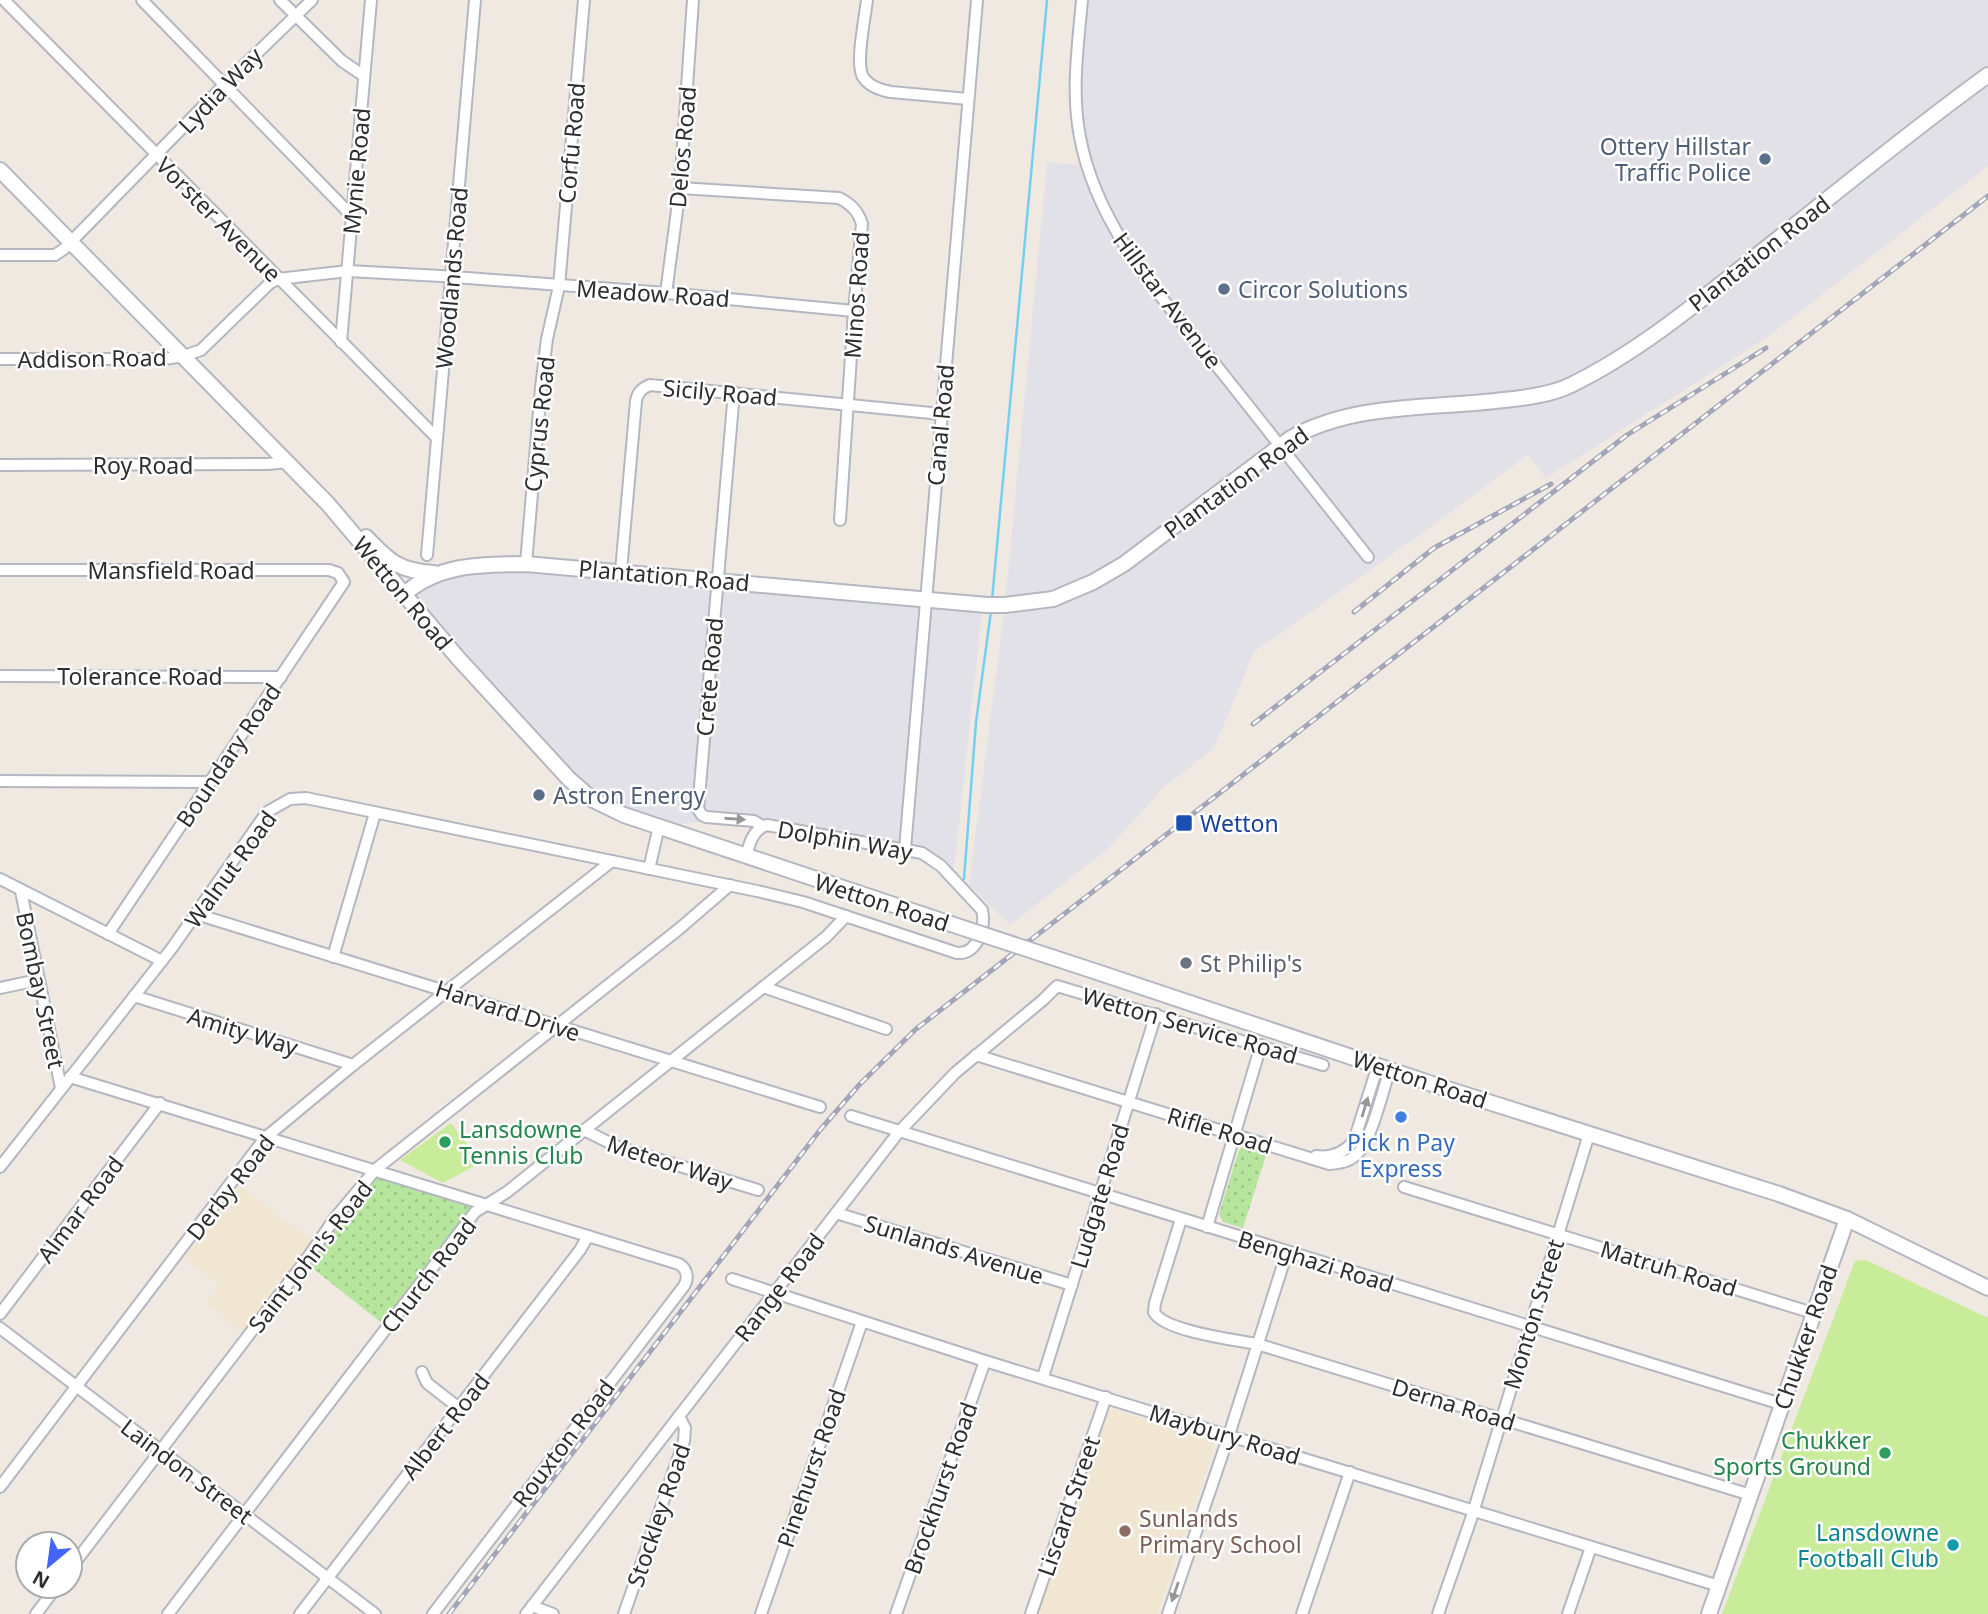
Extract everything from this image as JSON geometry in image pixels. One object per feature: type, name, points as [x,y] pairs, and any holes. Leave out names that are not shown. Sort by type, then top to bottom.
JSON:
[{"type":"main road","name":"Plantation Road","points":[[403,595],[419,581],[437,573],[473,566],[526,564],[1005,605],[1046,600],[1078,590],[1124,564],[1292,438],[1317,425],[1381,411],[1516,399],[1569,386],[1596,373],[1642,343],[1719,285],[1988,75]]},
{"type":"main road","name":"Wetton Road","points":[[0,170],[344,523],[499,705],[581,791],[610,810],[1384,1067],[1779,1194],[1847,1219],[1988,1288]]},
{"type":"main road","points":[[344,523],[357,528],[397,566],[437,573]]},
{"type":"main road","name":"Chukker Road","points":[[1709,1614],[1847,1219]]},
{"type":"street","name":"Vorster Avenue","points":[[4,0],[436,437]]},
{"type":"street","points":[[142,0],[351,215]]},
{"type":"street","points":[[280,0],[342,61],[364,76]]},
{"type":"street","name":"Lydia Way","points":[[0,255],[55,255],[64,249],[224,85],[312,0]]},
{"type":"street","name":"Mynie Road","points":[[341,342],[371,0]]},
{"type":"street","name":"Woodlands Road","points":[[427,555],[475,0]]},
{"type":"street","name":"Corfu Road","points":[[559,286],[584,0]]},
{"type":"street","name":"Delos Road","points":[[666,293],[680,188],[693,0]]},
{"type":"street","points":[[867,0],[861,57],[861,73],[866,80],[881,90],[891,92],[968,99]]},
{"type":"street","name":"Canal Road","points":[[905,849],[976,0]]},
{"type":"street","name":"Hillstar Avenue","points":[[1082,0],[1075,71],[1077,118],[1080,139],[1097,195],[1118,234],[1160,294],[1368,558]]},
{"type":"street","name":"Minos Road","points":[[680,188],[839,198],[859,215],[862,224],[840,520]]},
{"type":"street","name":"Meadow Road","points":[[278,279],[348,271],[666,293],[854,311]]},
{"type":"street","points":[[184,356],[201,350],[263,288],[278,279]]},
{"type":"street","name":"Cyprus Road","points":[[526,564],[541,387],[547,339],[559,286]]},
{"type":"street","name":"Addison Road","points":[[0,359],[164,359],[184,356]]},
{"type":"street","name":"Sicily Road","points":[[621,571],[635,401],[640,390],[650,385],[941,414]]},
{"type":"street","name":"Crete Road","points":[[734,393],[698,809],[706,817],[754,821],[762,826]]},
{"type":"street","name":"Roy Road","points":[[0,465],[287,462]]},
{"type":"street","name":"Mansfield Road","points":[[0,570],[329,570],[340,576]]},
{"type":"street","name":"Boundary Road","points":[[108,934],[341,590],[344,582],[340,576]]},
{"type":"street","name":"Tolerance Road","points":[[0,676],[281,677]]},
{"type":"street","points":[[0,782],[210,782]]},
{"type":"street","name":"Walnut Road","points":[[0,1167],[162,961],[267,811],[278,804],[290,799],[306,798],[649,869]]},
{"type":"street","points":[[332,957],[375,813]]},
{"type":"street","points":[[649,869],[659,826]]},
{"type":"street","name":"Dolphin Way","points":[[649,869],[803,902],[957,953],[967,953],[977,944],[983,919],[982,910],[933,860],[922,853],[762,826],[753,836],[746,857]]},
{"type":"street","name":"Derby Road","points":[[0,1487],[265,1139],[353,1065],[612,862]]},
{"type":"street","points":[[0,879],[162,961]]},
{"type":"street","name":"Saint John's Road","points":[[84,1550],[306,1260],[335,1218],[376,1169],[730,886]]},
{"type":"street","name":"Bombay Street","points":[[21,891],[61,1088]]},
{"type":"street","name":"Harvard Drive","points":[[196,914],[820,1107]]},
{"type":"street","name":"Church Road","points":[[168,1614],[475,1212],[507,1192],[670,1062],[826,937],[846,916]]},
{"type":"street","points":[[0,988],[38,980]]},
{"type":"street","name":"Wetton Service Road","points":[[1057,986],[1323,1065]]},
{"type":"street","name":"Range Road","points":[[529,1610],[898,1133],[933,1094],[1057,986]]},
{"type":"street","points":[[763,987],[886,1029]]},
{"type":"street","name":"Amity Way","points":[[134,996],[353,1065]]},
{"type":"street","name":"Ludgate Road","points":[[1044,1377],[1156,1014]]},
{"type":"street","points":[[1207,1227],[1261,1045]]},
{"type":"street","name":"Rifle Road","points":[[976,1055],[1329,1164],[1342,1163],[1359,1152],[1369,1131],[1384,1067]]},
{"type":"street","points":[[70,1077],[588,1236]]},
{"type":"street","name":"Almar Road","points":[[0,1314],[160,1104]]},
{"type":"street","name":"Benghazi Road","points":[[850,1116],[1781,1404]]},
{"type":"street","name":"Meteor Way","points":[[584,1130],[618,1147],[758,1190]]},
{"type":"street","name":"Monton Street","points":[[1438,1614],[1589,1134]]},
{"type":"street","name":"Matruh Road","points":[[1404,1186],[1813,1313]]},
{"type":"street","name":"Sunlands Avenue","points":[[836,1213],[1072,1285]]},
{"type":"street","name":"Derna Road","points":[[1181,1219],[1155,1303],[1156,1317],[1164,1321],[1210,1336],[1257,1344],[1751,1495]]},
{"type":"street","name":"Rouxton Road","points":[[433,1614],[687,1280],[685,1270],[678,1264],[588,1236]]},
{"type":"street","name":"Albert Road","points":[[300,1614],[588,1236]]},
{"type":"street","points":[[1168,1614],[1287,1252]]},
{"type":"street","name":"Maybury Road","points":[[732,1279],[985,1361],[1719,1586]]},
{"type":"street","name":"Pinehurst Road","points":[[761,1614],[862,1322]]},
{"type":"street","name":"Laindon Street","points":[[0,1328],[374,1614]]},
{"type":"street","name":"Brockhurst Road","points":[[896,1614],[985,1361]]},
{"type":"street","points":[[422,1372],[427,1383],[459,1408]]},
{"type":"street","name":"Liscard Street","points":[[1031,1614],[1106,1397]]},
{"type":"street","name":"Stockley Road","points":[[624,1614],[684,1441],[685,1428],[679,1416]]},
{"type":"street","points":[[1302,1614],[1350,1472]]},
{"type":"street","points":[[1568,1614],[1591,1546]]},
{"type":"street","points":[[529,1610],[553,1614]]},
{"type":"shaded area","points":[[1080,0],[1988,0],[1988,166],[1766,338],[1546,478],[1528,455],[1254,652],[1214,748],[1163,788],[1108,849],[1010,925],[969,885],[1005,605],[1047,162],[1086,166],[1079,139]]},
{"type":"shaded area","points":[[488,565],[983,604],[953,880],[933,860],[795,828],[713,821],[659,826],[593,800],[403,595],[419,581]]},
{"type":"shaded area","points":[[239,1185],[312,1241],[243,1331],[206,1304],[220,1285],[184,1258]]},
{"type":"shaded area","name":"Sunlands Primary School","points":[[1114,1410],[1210,1439],[1214,1447],[1157,1614],[1036,1614],[1105,1414]]},
{"type":"green space","name":"Lansdowne Tennis Club","points":[[451,1123],[481,1162],[443,1183],[400,1160]]},
{"type":"green space","points":[[1245,1145],[1267,1152],[1243,1228],[1223,1222],[1219,1214],[1239,1150]]},
{"type":"green space","points":[[373,1168],[485,1205],[387,1327],[302,1260]]},
{"type":"green space","name":"Chukker Sports Ground","points":[[1866,1260],[1988,1318],[1988,1614],[1722,1614],[1855,1261]]},
{"type":"waterway","points":[[992,600],[1047,0]]},
{"type":"waterway","points":[[964,879],[976,722],[991,611]]},
{"type":"railway","points":[[449,1614],[820,1130],[860,1084],[916,1029],[1988,196]]},
{"type":"railway","points":[[1253,724],[1627,435],[1766,348]]},
{"type":"railway","points":[[1354,612],[1434,548],[1551,484]]},
{"type":"place","name":"Ottery Hillstar Traffic Police","points":[[1765,159]]},
{"type":"place","name":"Circor Solutions","points":[[1224,289]]},
{"type":"place","name":"Astron Energy","points":[[539,795]]},
{"type":"place","name":"Wetton","points":[[1184,823]]},
{"type":"place","name":"St Philip's","points":[[1186,963]]},
{"type":"place","name":"Pick n Pay Express","points":[[1401,1117]]},
{"type":"place","name":"Lansdowne Tennis Club","points":[[445,1142]]},
{"type":"place","name":"Chukker Sports Ground","points":[[1885,1453]]},
{"type":"place","name":"Sunlands Primary School","points":[[1125,1531]]},
{"type":"place","name":"Lansdowne Football Club","points":[[1953,1545]]}]
